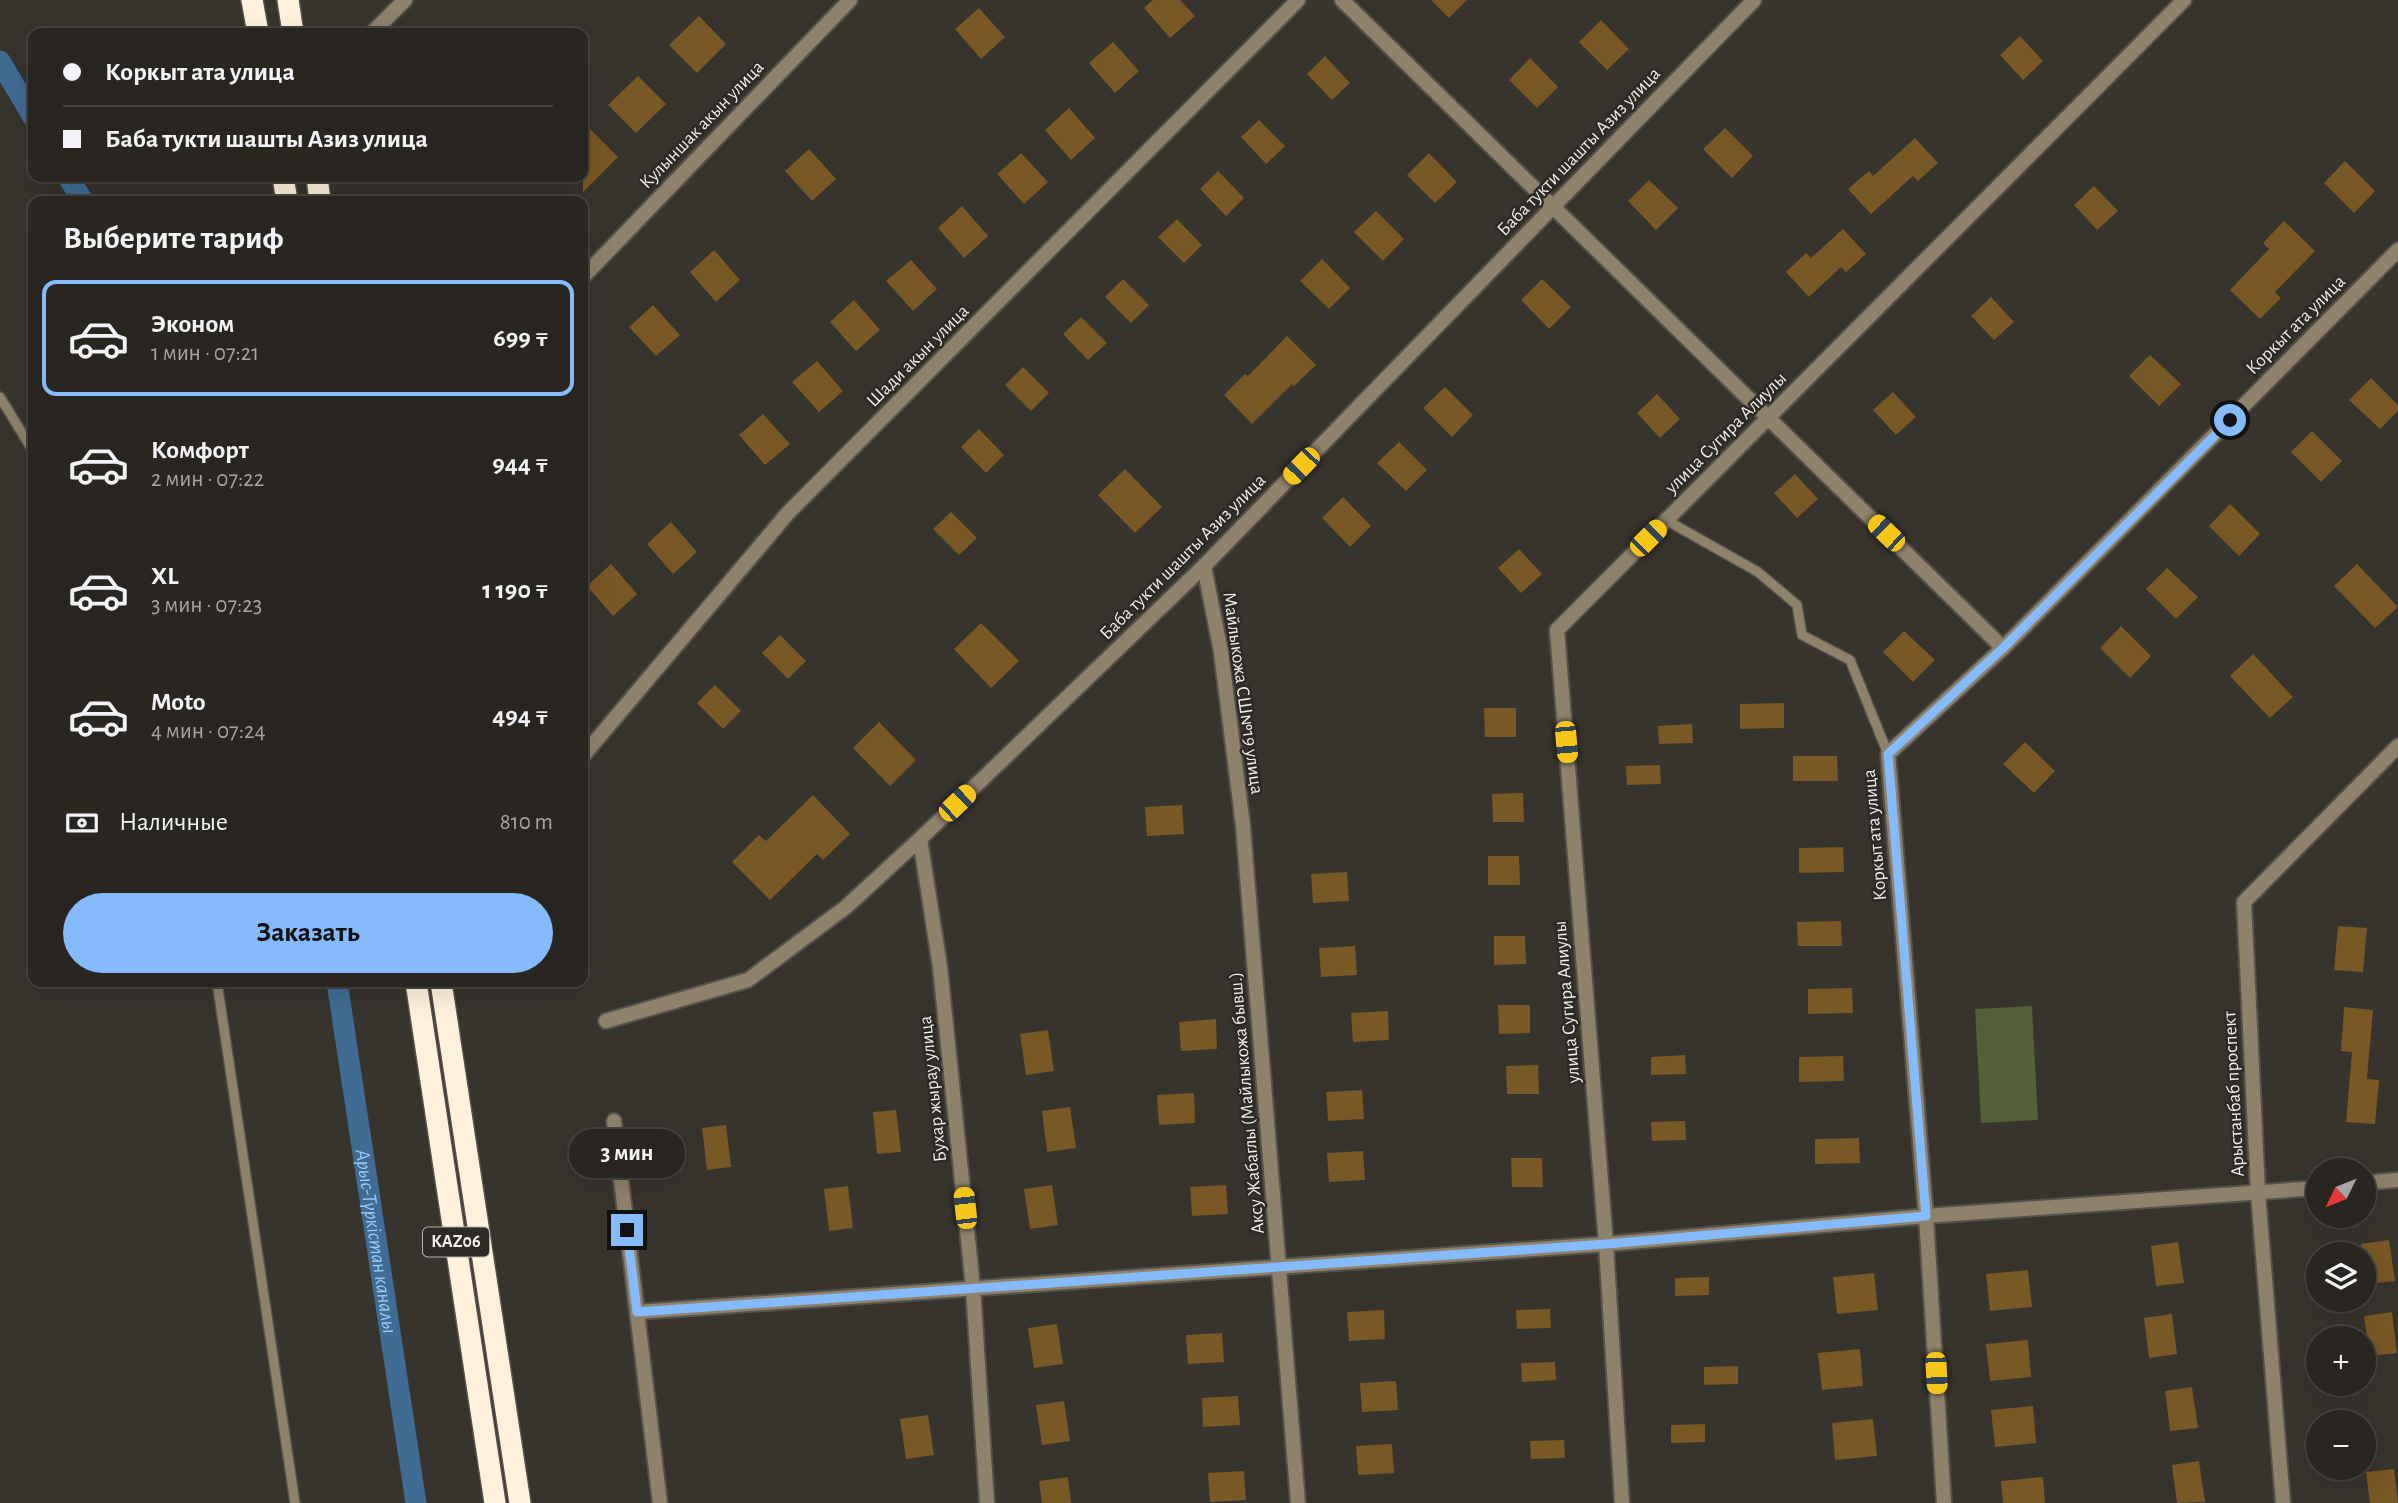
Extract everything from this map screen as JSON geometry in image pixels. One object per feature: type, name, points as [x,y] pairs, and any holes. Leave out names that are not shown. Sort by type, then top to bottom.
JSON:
[{"type":"highway","points":[[252,0],[257,28]]},
{"type":"highway","points":[[288,0],[292,28]]},
{"type":"highway","name":"KАZ06","points":[[417,987],[495,1503]]},
{"type":"highway","name":"KАZ06","points":[[442,987],[520,1503]]},
{"type":"street","points":[[377,28],[405,0]]},
{"type":"street","name":"Кулыншак акын улица","points":[[588,273],[850,0]]},
{"type":"street","name":"Шади акын улица","points":[[588,750],[788,513],[1298,0]]},
{"type":"street","points":[[1342,0],[2003,648]]},
{"type":"street","name":"Баба тукти шашты Азиз улица","points":[[606,1021],[748,980],[846,906],[1204,566],[1754,0]]},
{"type":"street","name":"улица Сугира Алиулы","points":[[1622,1503],[1606,1244],[1557,630],[2184,0]]},
{"type":"street","name":"Коркыт ата улица","points":[[1944,1503],[1926,1216],[1888,754],[2003,648],[2398,250]]},
{"type":"street","name":"Майлыкожа СШ№19 улица","points":[[1204,566],[1221,652],[1242,826]]},
{"type":"street","name":"Арыстанбаб проспект","points":[[2283,1503],[2258,1193],[2244,902],[2398,746]]},
{"type":"street","name":"Аксу Жабаглы (Майлыкожа бывш.)","points":[[1242,826],[1298,1503]]},
{"type":"street","name":"Бухар жырау улица","points":[[919,839],[940,967],[973,1288],[987,1503]]},
{"type":"street","points":[[614,1121],[660,1503]]},
{"type":"street","points":[[2376,1182],[2398,1180]]},
{"type":"street","points":[[637,1312],[1606,1244],[1926,1216],[2306,1189]]},
{"type":"lane","points":[[0,397],[28,443]]},
{"type":"lane","points":[[1666,520],[1758,572],[1797,605],[1802,635],[1850,660],[1888,754]]},
{"type":"lane","points":[[218,987],[295,1503]]},
{"type":"green space","points":[[2032,1006],[2038,1120],[1981,1123],[1975,1009]]},
{"type":"building","points":[[1153,0],[1180,0],[1195,16],[1170,38],[1144,8]]},
{"type":"building","points":[[1431,0],[1467,0],[1449,18]]},
{"type":"building","points":[[979,8],[1005,37],[981,59],[955,29]]},
{"type":"building","points":[[699,16],[726,44],[697,73],[669,45]]},
{"type":"building","points":[[1601,20],[1629,49],[1607,70],[1579,42]]},
{"type":"building","points":[[2020,36],[2043,61],[2023,80],[2000,55]]},
{"type":"building","points":[[1113,42],[1139,71],[1115,93],[1089,63]]},
{"type":"building","points":[[1325,56],[1350,83],[1332,100],[1307,74]]},
{"type":"building","points":[[1530,58],[1558,87],[1537,108],[1509,80]]},
{"type":"building","points":[[638,76],[666,104],[636,133],[608,105]]},
{"type":"building","points":[[1069,108],[1095,138],[1071,160],[1045,130]]},
{"type":"building","points":[[1259,120],[1285,146],[1266,164],[1241,137]]},
{"type":"building","points":[[1725,128],[1753,156],[1732,178],[1703,149]]},
{"type":"building","points":[[590,129],[618,157],[583,192],[583,182],[588,182]]},
{"type":"building","points":[[1915,138],[1938,163],[1918,181],[1913,176],[1871,214],[1848,189],[1869,171],[1873,176]]},
{"type":"building","points":[[809,149],[836,179],[812,201],[785,171]]},
{"type":"building","points":[[1021,153],[1048,182],[1024,204],[997,174]]},
{"type":"building","points":[[1429,153],[1457,182],[1435,203],[1407,175]]},
{"type":"building","points":[[2345,161],[2375,191],[2354,213],[2324,183]]},
{"type":"building","points":[[1218,171],[1244,198],[1226,216],[1200,189]]},
{"type":"building","points":[[1649,180],[1678,208],[1656,230],[1628,201]]},
{"type":"building","points":[[2094,186],[2118,211],[2097,230],[2074,205]]},
{"type":"building","points":[[962,206],[988,236],[964,258],[938,228]]},
{"type":"building","points":[[1376,211],[1404,239],[1383,261],[1354,232]]},
{"type":"building","points":[[1177,219],[1202,245],[1184,263],[1158,237]]},
{"type":"building","points":[[2284,221],[2315,251],[2275,292],[2281,298],[2260,319],[2230,290],[2269,249],[2263,243]]},
{"type":"building","points":[[1843,229],[1866,254],[1846,272],[1841,267],[1809,297],[1786,272],[1806,253],[1811,258]]},
{"type":"building","points":[[714,250],[740,280],[716,302],[690,272]]},
{"type":"building","points":[[1322,259],[1350,288],[1329,309],[1300,281]]},
{"type":"building","points":[[911,260],[937,289],[913,311],[886,281]]},
{"type":"building","points":[[1123,279],[1149,305],[1131,323],[1105,297]]},
{"type":"building","points":[[1542,279],[1571,307],[1549,329],[1521,300]]},
{"type":"building","points":[[1991,297],[2014,322],[1994,340],[1971,316]]},
{"type":"building","points":[[854,300],[880,330],[856,351],[830,322]]},
{"type":"building","points":[[653,305],[680,335],[656,356],[629,327]]},
{"type":"building","points":[[1081,317],[1107,343],[1088,360],[1063,334]]},
{"type":"building","points":[[1287,336],[1316,365],[1294,386],[1292,384],[1252,424],[1224,395],[1245,374],[1248,376]]},
{"type":"building","points":[[2150,355],[2181,384],[2159,406],[2129,376]]},
{"type":"building","points":[[817,361],[843,391],[819,412],[792,382]]},
{"type":"building","points":[[1023,367],[1049,393],[1031,411],[1005,385]]},
{"type":"building","points":[[2371,378],[2398,405],[2398,411],[2380,429],[2349,400]]},
{"type":"building","points":[[1445,387],[1473,415],[1452,437],[1423,408]]},
{"type":"building","points":[[1893,392],[1916,417],[1896,435],[1873,410]]},
{"type":"building","points":[[1657,394],[1680,419],[1660,438],[1637,413]]},
{"type":"building","points":[[763,414],[790,444],[765,465],[739,435]]},
{"type":"building","points":[[979,429],[1004,455],[986,473],[961,447]]},
{"type":"building","points":[[2312,431],[2342,461],[2321,482],[2291,452]]},
{"type":"building","points":[[1399,442],[1427,470],[1406,491],[1377,463]]},
{"type":"building","points":[[1125,469],[1162,507],[1135,533],[1098,495]]},
{"type":"building","points":[[1795,474],[1818,499],[1797,518],[1774,493]]},
{"type":"building","points":[[1343,497],[1371,526],[1350,547],[1322,518]]},
{"type":"building","points":[[2230,504],[2260,534],[2239,556],[2209,526]]},
{"type":"building","points":[[951,512],[977,538],[959,555],[933,529]]},
{"type":"building","points":[[671,522],[697,552],[673,574],[647,544]]},
{"type":"building","points":[[1519,549],[1542,574],[1521,593],[1498,568]]},
{"type":"building","points":[[611,564],[637,594],[613,616],[588,585]]},
{"type":"building","points":[[2357,564],[2398,607],[2375,628],[2334,586]]},
{"type":"building","points":[[2167,568],[2198,597],[2176,619],[2146,589]]},
{"type":"building","points":[[981,623],[1019,661],[991,688],[954,649]]},
{"type":"building","points":[[2121,626],[2151,656],[2130,678],[2100,648]]},
{"type":"building","points":[[1904,631],[1935,660],[1913,682],[1883,652]]},
{"type":"building","points":[[780,635],[806,661],[788,679],[762,653]]},
{"type":"building","points":[[2253,654],[2293,697],[2270,718],[2230,676]]},
{"type":"building","points":[[715,685],[741,711],[723,729],[697,703]]},
{"type":"building","points":[[1784,703],[1784,728],[1740,729],[1740,704]]},
{"type":"building","points":[[1484,708],[1516,708],[1516,737],[1485,737]]},
{"type":"building","points":[[879,722],[916,760],[890,786],[853,748]]},
{"type":"building","points":[[1692,724],[1693,743],[1659,744],[1658,726]]},
{"type":"building","points":[[2025,742],[2055,771],[2034,793],[2003,764]]},
{"type":"building","points":[[1793,756],[1837,756],[1838,781],[1793,781]]},
{"type":"building","points":[[1660,765],[1661,784],[1627,785],[1626,766]]},
{"type":"building","points":[[1523,793],[1524,822],[1493,822],[1492,794]]},
{"type":"building","points":[[813,795],[850,834],[823,860],[817,854],[770,900],[732,862],[759,835],[766,841]]},
{"type":"building","points":[[1182,805],[1184,834],[1147,836],[1145,807]]},
{"type":"building","points":[[1843,847],[1844,872],[1799,873],[1799,848]]},
{"type":"building","points":[[1488,856],[1519,856],[1520,885],[1488,885]]},
{"type":"building","points":[[1347,872],[1349,901],[1313,903],[1311,874]]},
{"type":"building","points":[[1841,921],[1842,946],[1798,946],[1797,922]]},
{"type":"building","points":[[2338,926],[2367,928],[2363,972],[2334,970]]},
{"type":"building","points":[[1494,936],[1525,936],[1526,964],[1494,965]]},
{"type":"building","points":[[1355,946],[1357,975],[1321,977],[1319,948]]},
{"type":"building","points":[[1852,988],[1853,1013],[1808,1014],[1808,989]]},
{"type":"building","points":[[1498,1005],[1530,1005],[1530,1033],[1499,1034]]},
{"type":"building","points":[[2344,1007],[2373,1010],[2367,1079],[2379,1080],[2375,1124],[2346,1122],[2352,1052],[2341,1051]]},
{"type":"building","points":[[1388,1011],[1389,1040],[1353,1042],[1351,1013]]},
{"type":"building","points":[[1216,1019],[1217,1049],[1181,1051],[1179,1022]]},
{"type":"building","points":[[1048,1030],[1054,1071],[1026,1075],[1020,1034]]},
{"type":"building","points":[[1685,1055],[1686,1074],[1651,1075],[1651,1057]]},
{"type":"building","points":[[1843,1056],[1844,1081],[1799,1082],[1799,1057]]},
{"type":"building","points":[[1538,1065],[1539,1094],[1507,1094],[1506,1066]]},
{"type":"building","points":[[1362,1090],[1364,1119],[1328,1121],[1326,1092]]},
{"type":"building","points":[[1194,1093],[1195,1123],[1159,1125],[1157,1095]]},
{"type":"building","points":[[1070,1107],[1076,1148],[1047,1152],[1042,1111]]},
{"type":"building","points":[[896,1110],[901,1152],[877,1154],[873,1112]]},
{"type":"building","points":[[1685,1121],[1686,1140],[1652,1141],[1651,1122]]},
{"type":"building","points":[[726,1125],[731,1167],[707,1170],[702,1128]]},
{"type":"building","points":[[1859,1138],[1860,1163],[1815,1164],[1815,1139]]},
{"type":"building","points":[[1363,1151],[1365,1180],[1329,1182],[1327,1153]]},
{"type":"building","points":[[1511,1158],[1542,1158],[1543,1187],[1512,1187]]},
{"type":"building","points":[[1052,1185],[1058,1225],[1030,1229],[1024,1189]]},
{"type":"building","points":[[1226,1185],[1228,1214],[1192,1216],[1190,1187]]},
{"type":"building","points":[[848,1186],[853,1228],[829,1231],[824,1189]]},
{"type":"building","points":[[2389,1240],[2395,1281],[2376,1283],[2375,1242]]},
{"type":"building","points":[[2178,1242],[2184,1283],[2156,1286],[2151,1246]]},
{"type":"building","points":[[2028,1270],[2032,1307],[1990,1311],[1986,1274]]},
{"type":"building","points":[[1874,1273],[1878,1310],[1837,1314],[1833,1277]]},
{"type":"building","points":[[1709,1277],[1709,1295],[1675,1296],[1675,1278]]},
{"type":"building","points":[[1550,1309],[1551,1328],[1517,1329],[1516,1310]]},
{"type":"building","points":[[1384,1310],[1385,1339],[1349,1341],[1347,1312]]},
{"type":"building","points":[[2392,1312],[2397,1353],[2376,1355],[2376,1326],[2366,1326],[2364,1316]]},
{"type":"building","points":[[2172,1314],[2177,1354],[2149,1358],[2144,1318]]},
{"type":"building","points":[[1057,1324],[1063,1364],[1034,1368],[1028,1328]]},
{"type":"building","points":[[1222,1333],[1224,1362],[1188,1364],[1186,1335]]},
{"type":"building","points":[[2028,1340],[2031,1377],[1990,1381],[1986,1344]]},
{"type":"building","points":[[1860,1349],[1863,1386],[1822,1390],[1818,1353]]},
{"type":"building","points":[[1555,1362],[1556,1380],[1522,1382],[1521,1363]]},
{"type":"building","points":[[1738,1366],[1738,1384],[1704,1385],[1704,1367]]},
{"type":"building","points":[[1396,1381],[1398,1410],[1362,1412],[1360,1383]]},
{"type":"building","points":[[2192,1387],[2198,1428],[2170,1431],[2165,1391]]},
{"type":"building","points":[[1238,1396],[1240,1425],[1203,1427],[1202,1398]]},
{"type":"building","points":[[1064,1401],[1070,1441],[1042,1445],[1036,1405]]},
{"type":"building","points":[[2033,1406],[2036,1443],[1995,1447],[1991,1410]]},
{"type":"building","points":[[928,1415],[934,1455],[906,1459],[900,1419]]},
{"type":"building","points":[[1873,1419],[1877,1456],[1835,1460],[1832,1423]]},
{"type":"building","points":[[1705,1424],[1705,1442],[1671,1443],[1671,1425]]},
{"type":"building","points":[[1564,1440],[1565,1458],[1531,1459],[1530,1441]]},
{"type":"building","points":[[1392,1444],[1394,1473],[1358,1475],[1356,1446]]},
{"type":"building","points":[[2199,1461],[2205,1502],[2177,1503],[2172,1465]]},
{"type":"building","points":[[2394,1469],[2398,1503],[2370,1503],[2367,1480],[2376,1480],[2376,1471]]},
{"type":"building","points":[[1244,1471],[1246,1500],[1210,1502],[1208,1473]]},
{"type":"building","points":[[1068,1477],[1071,1503],[1042,1503],[1039,1481]]},
{"type":"building","points":[[2043,1477],[2045,1503],[2003,1503],[2001,1481]]},
{"type":"waterway","name":"Арыс-Түркістан каналы","points":[[0,61],[28,109]]},
{"type":"waterway","name":"Арыс-Түркістан каналы","points":[[71,182],[80,196]]},
{"type":"waterway","name":"Арыс-Түркістан каналы","points":[[338,987],[416,1503]]},
{"type":"route","points":[[627,1230],[637,1312],[1606,1244],[1926,1216],[1888,754],[2003,648],[2230,420]]}]
